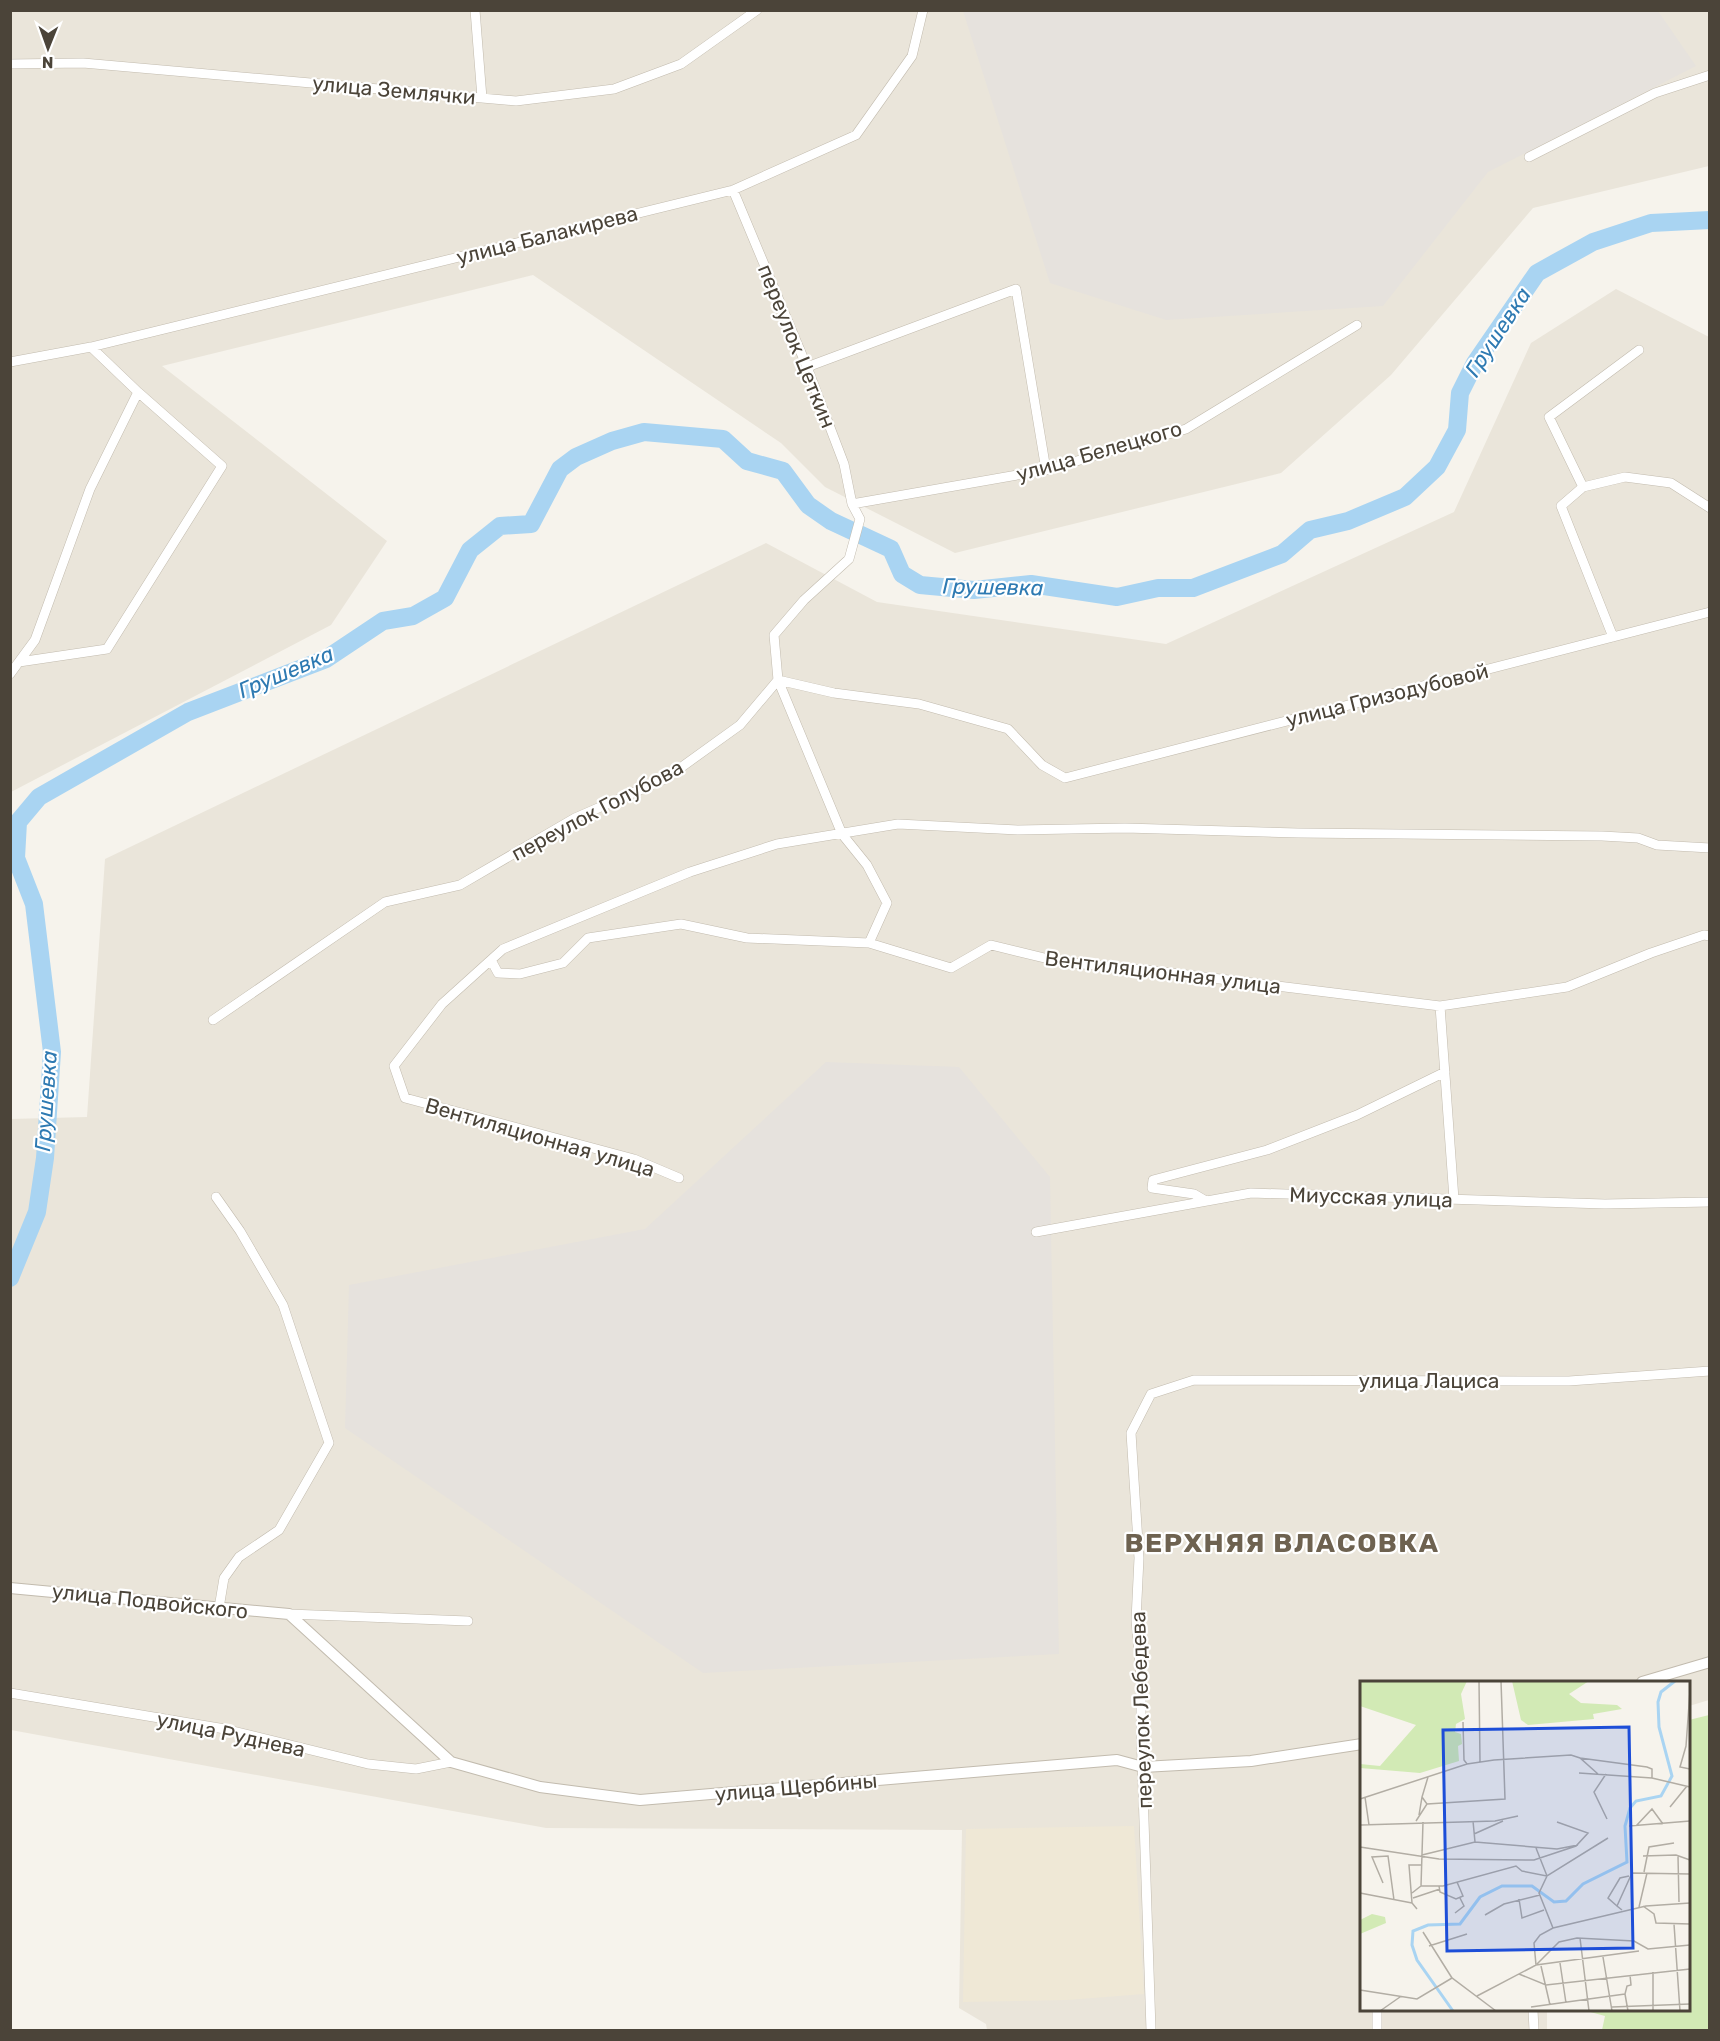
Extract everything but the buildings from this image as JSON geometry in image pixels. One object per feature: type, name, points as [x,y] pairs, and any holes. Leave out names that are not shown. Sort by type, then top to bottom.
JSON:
[{"type":"street","points":[[475,10],[482,98]]},
{"type":"street","name":"улица Землячки","points":[[10,64],[83,63],[516,101],[614,89],[681,64],[757,10]]},
{"type":"street","name":"улица Балакирева","points":[[10,362],[91,347],[733,190],[856,135],[912,56],[923,10]]},
{"type":"street","points":[[1529,157],[1655,93],[1710,75]]},
{"type":"street","name":"переулок Цеткин","points":[[733,190],[807,367],[844,464],[852,504],[860,519],[849,559],[804,600],[774,635],[778,680]]},
{"type":"street","points":[[807,367],[1016,289],[1046,470]]},
{"type":"street","name":"улица Белецкого","points":[[852,504],[1046,470],[1186,429],[1356,325]]},
{"type":"street","points":[[19,662],[107,649],[222,466],[91,347]]},
{"type":"street","points":[[1583,487],[1549,417],[1639,350]]},
{"type":"street","points":[[10,674],[35,640],[90,489],[138,392]]},
{"type":"street","points":[[1612,637],[1560,506],[1583,487],[1625,477],[1671,483],[1710,508]]},
{"type":"street","name":"улица Гризодубовой","points":[[778,680],[834,693],[919,704],[1008,729],[1042,765],[1065,778],[1710,612]]},
{"type":"street","points":[[778,680],[843,834],[867,865],[887,903],[869,943]]},
{"type":"street","name":"переулок Голубова","points":[[213,1020],[384,902],[460,885],[575,818],[664,779],[740,725],[778,680]]},
{"type":"street","points":[[491,960],[503,949],[690,872],[777,844],[898,824],[1018,830],[1125,828],[1309,833],[1602,836],[1638,838],[1657,845],[1710,848]]},
{"type":"street","name":"Вентиляционная улица","points":[[679,1178],[634,1159],[405,1098],[394,1066],[442,1004],[491,960],[498,973],[520,974],[563,963],[588,938],[681,924],[747,938],[869,943],[951,968],[991,945],[1061,962],[1155,971],[1440,1006],[1567,987],[1651,953],[1704,935],[1710,936]]},
{"type":"street","points":[[1440,1006],[1454,1199]]},
{"type":"street","points":[[1206,1201],[1194,1194],[1152,1188],[1153,1180],[1267,1150],[1357,1115],[1445,1072]]},
{"type":"street","name":"Миусская улица","points":[[1036,1232],[1251,1193],[1605,1204],[1710,1202]]},
{"type":"street","points":[[216,1197],[240,1231],[283,1305],[328,1443],[279,1530],[239,1557],[224,1578],[219,1608]]},
{"type":"street","name":"улица Лациса","points":[[1151,1394],[1194,1380],[1569,1381],[1710,1371]]},
{"type":"street","name":"переулок Лебедева","points":[[1151,1394],[1131,1433],[1139,1558],[1136,1620],[1141,1676],[1151,2031]]},
{"type":"street","name":"улица Подвойского","points":[[10,1587],[289,1614]]},
{"type":"street","points":[[289,1614],[468,1622]]},
{"type":"street","name":"улица Щербины","points":[[289,1614],[451,1762],[540,1787],[640,1800],[1117,1760],[1143,1767],[1251,1761],[1360,1744]]},
{"type":"street","points":[[1648,1681],[1710,1662]]},
{"type":"street","name":"улица Руднева","points":[[10,1693],[225,1730],[368,1764],[416,1769],[451,1762]]},
{"type":"street","points":[[1377,2011],[1377,2031]]},
{"type":"street","points":[[1533,2011],[1533,2031]]},
{"type":"shaded area","points":[[11,11],[1709,11],[1709,166],[1533,208],[1391,375],[1281,473],[955,553],[825,487],[781,443],[533,275],[162,366],[387,541],[331,625],[11,792]]},
{"type":"shaded area","points":[[963,11],[1658,11],[1696,66],[1488,172],[1383,306],[1166,320],[1050,283]]},
{"type":"shaded area","points":[[1616,289],[1709,337],[1709,1700],[1690,1706],[1690,1681],[1360,1681],[1360,2011],[1547,2011],[1547,2030],[987,2030],[986,2024],[959,2008],[962,1830],[546,1828],[11,1730],[10,1119],[87,1117],[105,859],[766,543],[877,602],[1166,644],[1454,512],[1531,343]]},
{"type":"shaded area","points":[[826,1062],[959,1067],[1050,1177],[1059,1654],[703,1673],[345,1428],[349,1285],[645,1229]]},
{"type":"shaded area","points":[[1134,1826],[1144,1994],[1067,2000],[963,2002],[966,1829]]},
{"type":"green space","points":[[1709,1715],[1709,2030],[1602,2030],[1605,2016],[1587,2011],[1690,2011],[1690,1720]]},
{"type":"waterway","name":"Грушевка","points":[[10,1278],[37,1212],[45,1158],[52,1052],[34,904],[16,858],[18,822],[39,797],[188,712],[326,659],[383,621],[413,616],[445,598],[470,550],[500,526],[531,524],[560,469],[576,457],[612,441],[644,432],[723,439],[747,461],[783,471],[808,505],[831,521],[891,549],[902,574],[920,585],[974,590],[1031,584],[1117,597],[1158,588],[1193,588],[1282,554],[1310,530],[1348,521],[1405,497],[1437,467],[1457,430],[1460,393],[1475,363],[1537,273],[1593,242],[1651,223],[1710,220]]},
{"type":"district","name":"ВЕРХНЯЯ ВЛАСОВКА","points":[[1282,1543]]}]
